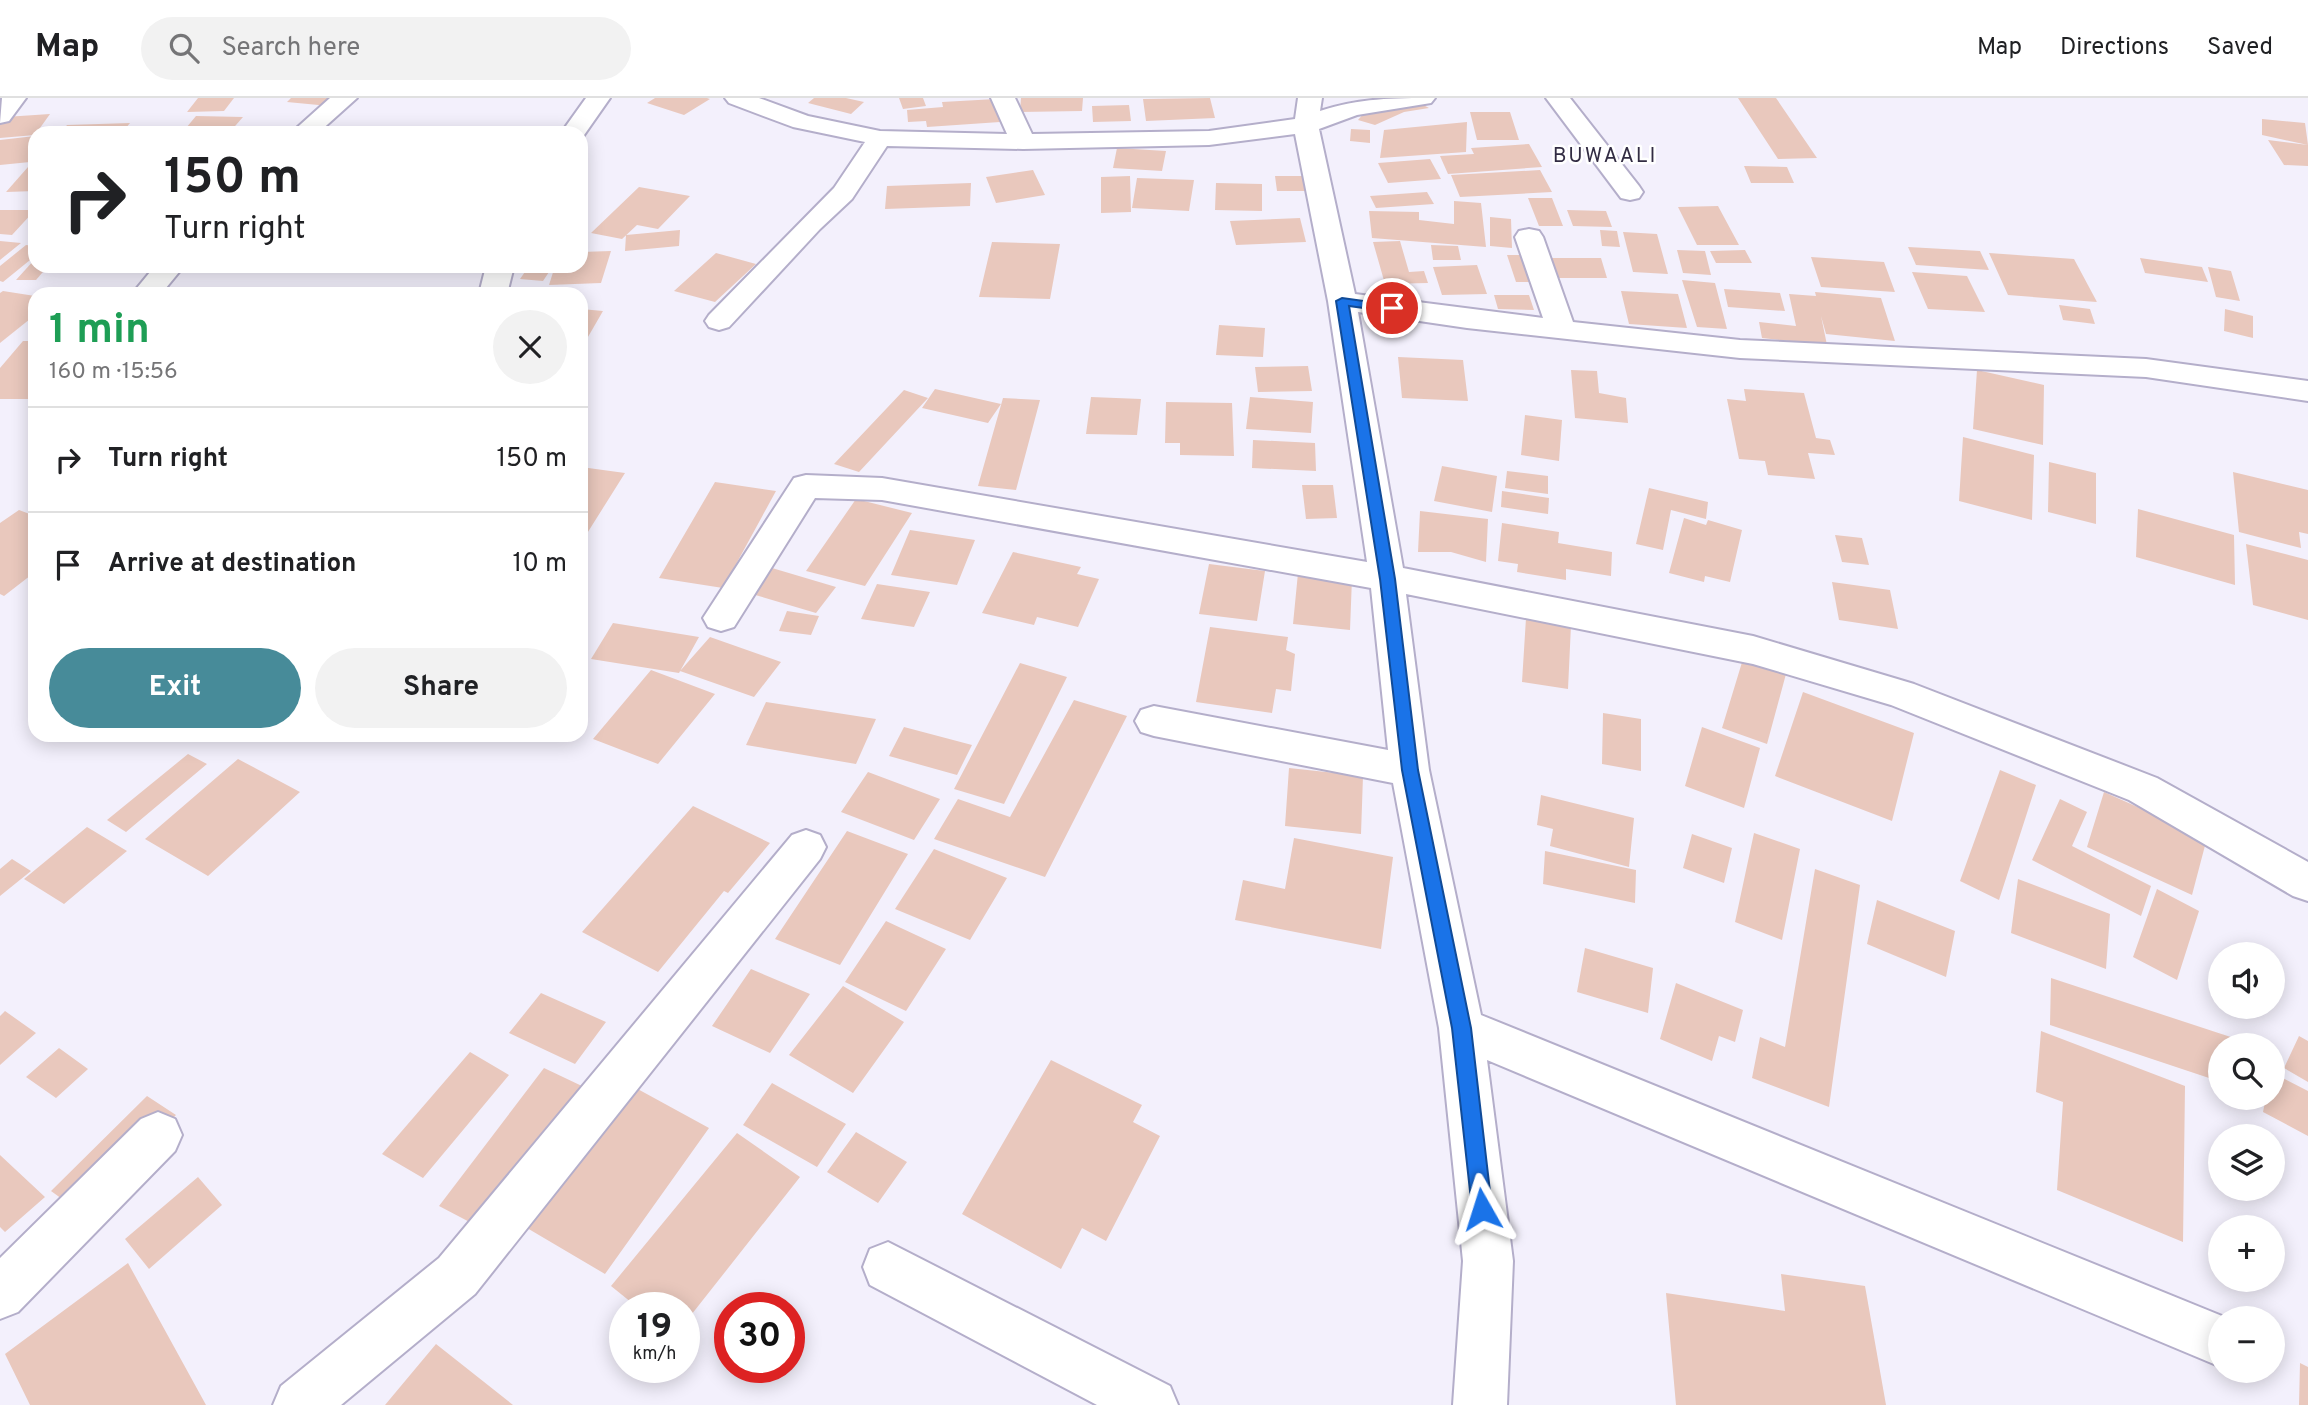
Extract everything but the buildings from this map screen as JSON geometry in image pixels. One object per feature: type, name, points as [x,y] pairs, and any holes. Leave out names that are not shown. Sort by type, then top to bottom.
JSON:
[{"type":"street","points":[[0,116],[13,98]]},
{"type":"street","points":[[311,126],[345,98]]},
{"type":"street","points":[[578,126],[598,98]]},
{"type":"street","points":[[737,98],[802,122],[880,138],[1023,142],[1209,138],[1308,111],[1423,98]]},
{"type":"street","points":[[1003,98],[1023,142]]},
{"type":"street","points":[[1558,98],[1630,192]]},
{"type":"street","points":[[1308,111],[1387,579],[1410,770],[1461,1028],[1488,1261],[1480,1405]]},
{"type":"street","points":[[719,321],[811,223],[843,193],[880,138]]},
{"type":"street","points":[[1529,237],[1561,329]]},
{"type":"street","points":[[152,287],[164,273]]},
{"type":"street","points":[[1342,301],[1740,349],[2146,368],[2308,391]]},
{"type":"street","points":[[721,618],[806,486],[882,489],[1387,579],[1753,650],[1901,694],[2143,789],[2308,883]]},
{"type":"street","points":[[1154,721],[1410,770]]},
{"type":"street","points":[[300,1405],[457,1276],[806,847]]},
{"type":"street","points":[[1461,1028],[2208,1336]]},
{"type":"street","points":[[0,1294],[158,1135]]},
{"type":"street","points":[[888,1267],[1151,1405]]},
{"type":"district","name":"BUWAALI","points":[[1605,155]]},
{"type":"route","points":[[1392,308],[1342,301],[1387,579],[1410,770],[1461,1028],[1482,1209]]}]
